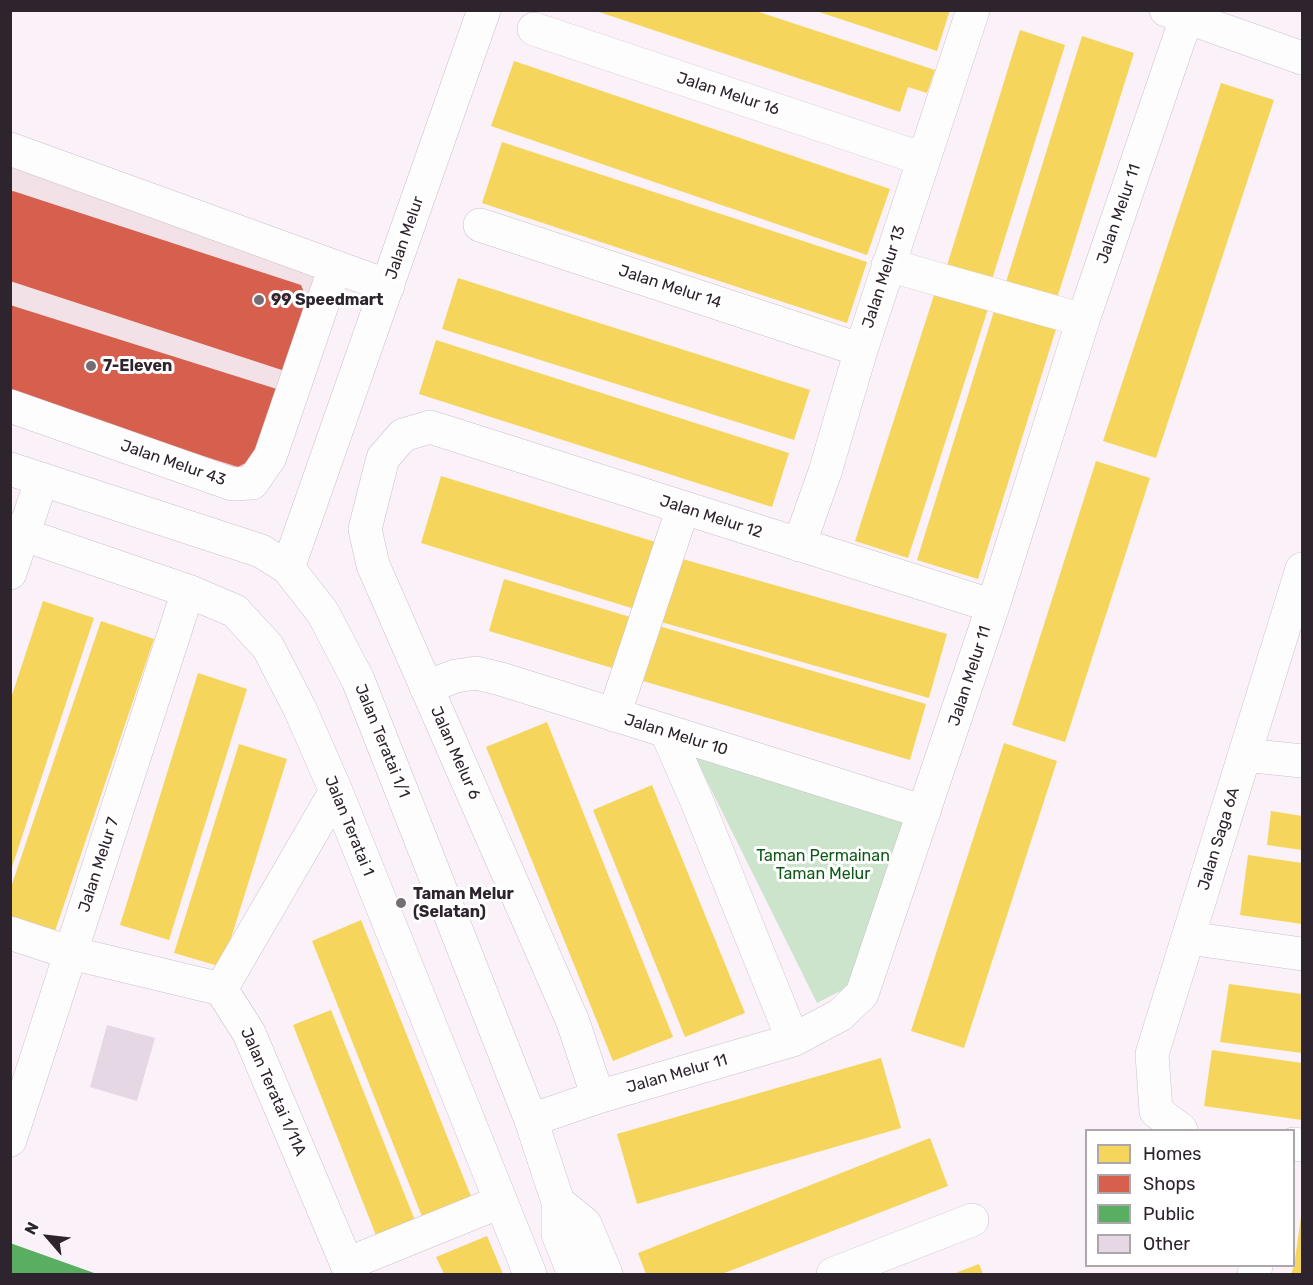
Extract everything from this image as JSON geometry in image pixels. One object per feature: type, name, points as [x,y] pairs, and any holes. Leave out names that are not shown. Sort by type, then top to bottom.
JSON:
[{"type":"street","name":"Jalan Melur","points":[[288,568],[484,10]]},
{"type":"street","name":"Jalan Melur 13","points":[[799,545],[825,472],[888,265],[973,10]]},
{"type":"street","points":[[1181,13],[1302,58]]},
{"type":"street","name":"Jalan Melur 11","points":[[531,1120],[598,1097],[793,1040],[840,1015],[862,994],[993,606],[1181,13]]},
{"type":"street","name":"Jalan Melur 16","points":[[534,29],[923,159]]},
{"type":"street","points":[[10,149],[388,286]]},
{"type":"street","name":"Jalan Melur 14","points":[[480,225],[861,350]]},
{"type":"street","points":[[888,265],[1083,320]]},
{"type":"street","name":"Jalan Melur 43","points":[[10,406],[232,484],[252,483],[270,457],[335,267]]},
{"type":"street","name":"Jalan Melur 12","points":[[430,427],[993,606]]},
{"type":"street","name":"Jalan Melur 6","points":[[430,427],[403,435],[383,458],[365,528],[373,565],[573,1022],[598,1097]]},
{"type":"street","name":"Jalan Teratai 1/1","points":[[10,469],[261,551],[288,568],[323,613],[358,680],[531,1120],[558,1202],[558,1234],[574,1275]]},
{"type":"street","points":[[10,573],[17,532],[42,479]]},
{"type":"street","points":[[614,716],[683,508]]},
{"type":"street","name":"Jalan Teratai 1","points":[[17,532],[188,591],[235,610],[268,647],[300,709],[336,791],[530,1275]]},
{"type":"street","name":"Jalan Saga 6A","points":[[1168,1121],[1152,1054],[1302,569]]},
{"type":"street","name":"Jalan Melur 7","points":[[13,1124],[188,591]]},
{"type":"street","name":"Jalan Melur 10","points":[[426,687],[456,676],[476,674],[501,679],[924,812]]},
{"type":"street","points":[[667,733],[793,1040]]},
{"type":"street","points":[[1245,755],[1302,761]]},
{"type":"street","points":[[10,933],[71,953],[221,989],[336,791]]},
{"type":"street","points":[[1188,938],[1302,954]]},
{"type":"street","name":"Jalan Teratai 1/11A","points":[[221,989],[249,1034],[349,1269]]},
{"type":"street","points":[[349,1269],[500,1202]]},
{"type":"street","points":[[558,1202],[585,1224],[606,1275]]},
{"type":"street","points":[[833,1275],[972,1220]]},
{"type":"shaded area","points":[[10,159],[322,272],[246,474],[11,396]]},
{"type":"green space","name":"Taman Permainan Taman Melur","points":[[695,757],[906,823],[852,985],[817,1003]]},
{"type":"building: Homes","points":[[593,10],[753,10],[935,70],[927,93],[908,87],[900,112]]},
{"type":"building: Homes","points":[[813,10],[950,10],[937,51]]},
{"type":"building: Homes","points":[[1020,30],[1065,45],[990,286],[945,272]]},
{"type":"building: Homes","points":[[1082,36],[1134,53],[1053,311],[1002,295]]},
{"type":"building: Homes","points":[[514,61],[890,189],[867,255],[491,126]]},
{"type":"building: Homes","points":[[1221,83],[1274,100],[1156,458],[1103,441]]},
{"type":"building: Homes","points":[[502,142],[867,262],[847,323],[482,203]]},
{"type":"building: Homes","points":[[458,278],[810,390],[794,440],[442,329]]},
{"type":"building: Homes","points":[[935,292],[988,309],[908,558],[855,541]]},
{"type":"building: Homes","points":[[994,311],[1056,329],[978,579],[917,560]]},
{"type":"building: Homes","points":[[436,340],[789,453],[772,507],[419,394]]},
{"type":"building: Homes","points":[[1096,461],[1150,478],[1065,742],[1012,725]]},
{"type":"building: Homes","points":[[441,476],[662,544],[641,611],[421,543]]},
{"type":"building: Homes","points":[[679,558],[947,634],[929,698],[661,622]]},
{"type":"building: Homes","points":[[504,579],[637,619],[622,671],[489,631]]},
{"type":"building: Homes","points":[[43,601],[94,618],[11,870],[10,701]]},
{"type":"building: Homes","points":[[101,621],[154,639],[54,934],[10,920],[10,890]]},
{"type":"building: Homes","points":[[659,626],[926,704],[910,760],[643,681]]},
{"type":"building: Homes","points":[[198,673],[247,689],[169,940],[120,925]]},
{"type":"building: Homes","points":[[547,722],[673,1037],[613,1061],[486,747]]},
{"type":"building: Homes","points":[[1004,743],[1057,761],[964,1048],[911,1031]]},
{"type":"building: Homes","points":[[239,744],[287,759],[222,967],[174,953]]},
{"type":"building: Homes","points":[[652,785],[745,1013],[685,1037],[593,810]]},
{"type":"building: Homes","points":[[1271,811],[1302,816],[1302,850],[1267,845]]},
{"type":"building: Homes","points":[[1248,855],[1302,863],[1302,924],[1240,915]]},
{"type":"building: Homes","points":[[361,920],[474,1204],[425,1224],[312,941]]},
{"type":"building: Homes","points":[[1229,984],[1302,994],[1302,1053],[1220,1042]]},
{"type":"building: Homes","points":[[331,1010],[418,1228],[379,1243],[293,1025]]},
{"type":"building: Homes","points":[[1212,1050],[1302,1063],[1302,1120],[1204,1106]]},
{"type":"building: Homes","points":[[881,1058],[901,1128],[637,1204],[617,1134]]},
{"type":"building: Homes","points":[[930,1138],[948,1186],[722,1274],[646,1274],[638,1253]]},
{"type":"building: Homes","points":[[1301,1217],[1302,1274],[1291,1274],[1295,1267]]},
{"type":"building: Homes","points":[[487,1236],[503,1274],[444,1274],[436,1257]]},
{"type":"building: Homes","points":[[979,1264],[983,1274],[953,1274],[958,1272]]},
{"type":"building: Shops","points":[[13,191],[301,285],[310,306],[288,372],[10,281],[10,192]]},
{"type":"building: Shops","points":[[10,305],[280,390],[259,456],[238,467],[10,395]]},
{"type":"building: Public","points":[[10,1243],[97,1274],[10,1274]]},
{"type":"building: Other","points":[[107,1025],[155,1038],[137,1101],[90,1087]]},
{"type":"place","name":"99 Speedmart","points":[[259,300]]},
{"type":"place","name":"7-Eleven","points":[[91,366]]},
{"type":"place","name":"Taman Melur (Selatan)","points":[[401,903]]}]
